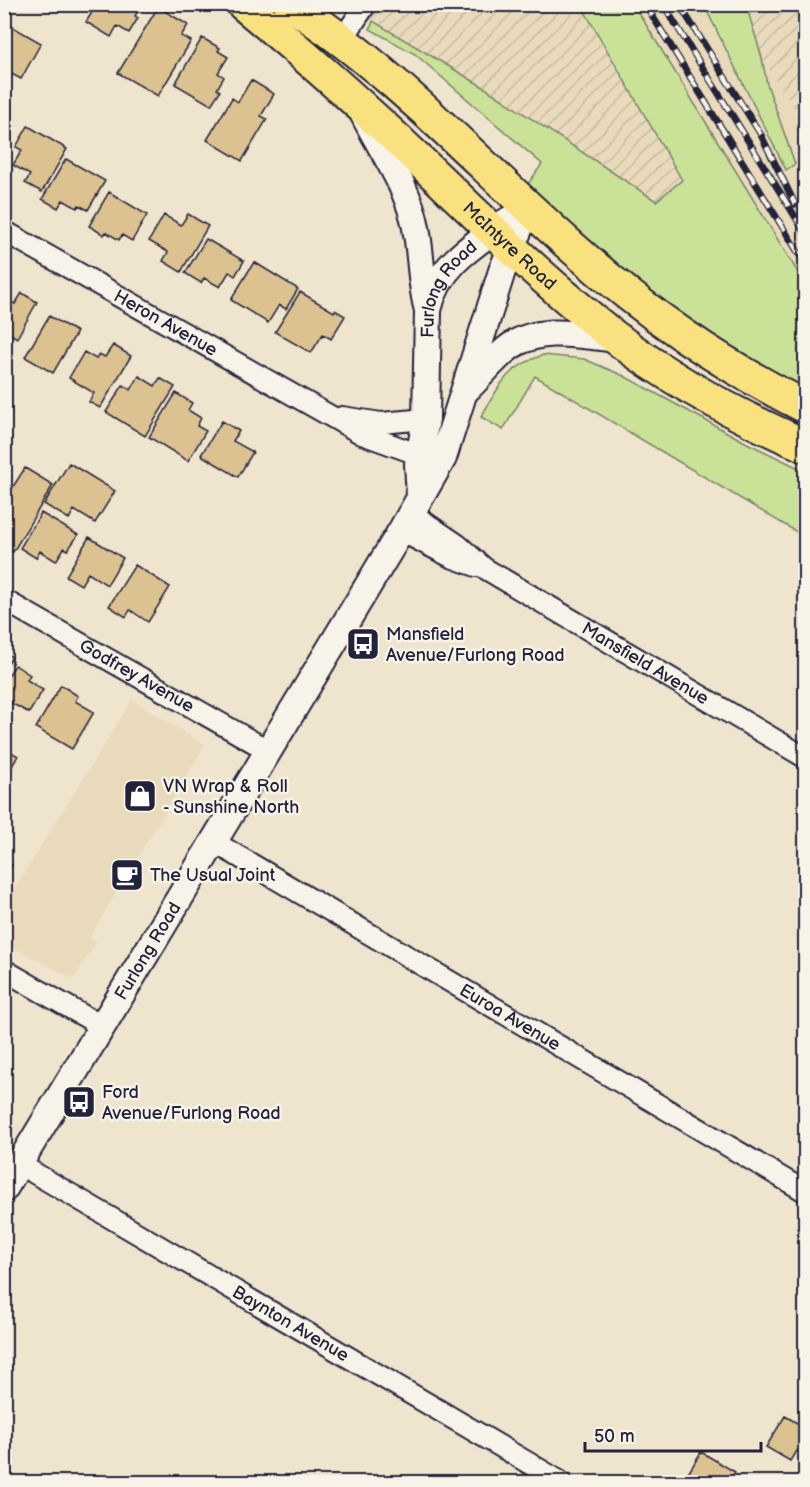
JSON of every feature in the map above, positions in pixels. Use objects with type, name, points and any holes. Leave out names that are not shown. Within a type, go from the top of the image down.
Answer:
[{"type":"main road","name":"McIntyre Road","points":[[243,4],[359,105],[558,290],[617,339],[710,398],[806,446]]},
{"type":"main road","points":[[290,4],[342,40],[404,91],[607,278],[662,321],[734,369],[806,407]]},
{"type":"street","points":[[342,40],[366,4]]},
{"type":"street","points":[[359,105],[377,142],[392,164],[411,209],[418,237],[422,289],[428,310]]},
{"type":"street","name":"Furlong Road","points":[[4,1189],[443,458],[502,239],[528,207]]},
{"type":"street","name":"Heron Avenue","points":[[4,231],[362,434],[420,455]]},
{"type":"street","name":"Furlong Road","points":[[411,513],[426,419],[428,310],[438,281],[462,253],[502,239]]},
{"type":"street","points":[[462,393],[501,354],[525,339],[548,334],[617,339]]},
{"type":"street","name":"Heron Avenue","points":[[328,414],[381,423],[426,419]]},
{"type":"street","name":"Mansfield Avenue","points":[[411,513],[451,557],[484,568],[806,758]]},
{"type":"street","name":"Godfrey Avenue","points":[[4,600],[268,751]]},
{"type":"street","name":"Euroa Avenue","points":[[214,842],[806,1192]]},
{"type":"street","points":[[4,970],[103,1027]]},
{"type":"street","name":"Baynton Avenue","points":[[19,1164],[561,1482]]},
{"type":"shaded area","points":[[345,5],[581,5],[682,180],[656,201],[485,88]]},
{"type":"shaded area","points":[[634,5],[704,5],[787,169],[762,58],[793,107],[805,145],[805,284]]},
{"type":"shaded area","points":[[728,5],[805,5],[805,128],[793,107]]},
{"type":"shaded area","points":[[132,700],[205,745],[89,938],[96,942],[74,979],[5,943],[5,904]]},
{"type":"green space","points":[[581,5],[634,5],[805,284],[805,390],[760,368],[658,301],[526,187],[542,164],[415,54],[370,29],[373,21],[485,88],[656,201],[682,180]]},
{"type":"green space","points":[[704,5],[746,5],[762,58],[767,84],[795,164],[786,170]]},
{"type":"green space","points":[[543,355],[584,359],[624,376],[747,443],[805,471],[805,537],[535,376],[503,430],[481,417],[499,387],[512,372],[530,360]]},
{"type":"building","points":[[97,4],[142,4],[135,16],[138,18],[129,33],[117,26],[111,37],[86,22]]},
{"type":"building","points":[[158,7],[188,25],[181,36],[191,41],[158,96],[118,73]]},
{"type":"building","points":[[4,22],[41,43],[21,79],[4,70]]},
{"type":"building","points":[[202,38],[220,48],[218,51],[228,57],[218,73],[224,77],[217,89],[220,91],[211,105],[175,84]]},
{"type":"building","points":[[251,80],[274,94],[261,116],[267,119],[242,161],[207,140],[232,98],[238,102]]},
{"type":"building","points":[[28,126],[67,149],[42,192],[25,183],[30,175],[13,165],[22,150],[16,147]]},
{"type":"building","points":[[66,159],[105,181],[88,210],[79,205],[77,208],[63,200],[58,208],[42,199]]},
{"type":"building","points":[[109,192],[147,215],[132,241],[122,235],[119,240],[106,232],[104,235],[89,226]]},
{"type":"building","points":[[188,214],[208,226],[181,272],[163,261],[168,252],[149,241],[164,215],[181,225]]},
{"type":"building","points":[[206,239],[244,261],[235,276],[229,272],[220,287],[204,278],[201,283],[185,273]]},
{"type":"building","points":[[254,262],[298,289],[286,309],[279,305],[268,323],[231,300]]},
{"type":"building","points":[[300,292],[345,316],[331,339],[323,334],[311,353],[275,332]]},
{"type":"building","points":[[22,293],[37,302],[17,338],[4,330],[4,298],[15,304]]},
{"type":"building","points":[[49,316],[77,332],[53,373],[25,357]]},
{"type":"building","points":[[113,345],[131,356],[100,408],[89,402],[94,393],[69,378],[84,352],[96,359],[99,354],[105,357]]},
{"type":"building","points":[[139,376],[155,386],[160,378],[175,387],[145,436],[106,412],[123,385],[131,390]]},
{"type":"building","points":[[176,393],[192,403],[188,410],[201,418],[197,426],[206,431],[188,461],[149,437]]},
{"type":"building","points":[[222,421],[239,431],[233,441],[253,452],[238,477],[201,455]]},
{"type":"building","points":[[69,463],[115,491],[95,523],[74,510],[69,519],[44,504]]},
{"type":"building","points":[[25,468],[53,485],[13,552],[4,547],[4,490],[9,493]]},
{"type":"building","points":[[41,513],[78,535],[68,550],[64,548],[56,561],[40,551],[36,558],[20,548]]},
{"type":"building","points":[[89,537],[123,558],[107,585],[88,573],[81,585],[66,576]]},
{"type":"building","points":[[135,565],[170,587],[148,622],[130,610],[126,617],[109,606]]},
{"type":"building","points":[[4,652],[12,657],[4,669]]},
{"type":"building","points":[[15,665],[30,675],[27,680],[43,690],[29,713],[4,699],[4,682]]},
{"type":"building","points":[[61,685],[78,696],[75,701],[94,712],[72,749],[36,728]]},
{"type":"building","points":[[4,746],[18,756],[5,778]]},
{"type":"building","points":[[4,860],[12,865],[4,876]]},
{"type":"building","points":[[785,1416],[806,1428],[806,1456],[796,1451],[790,1461],[766,1447]]},
{"type":"building","points":[[701,1452],[735,1472],[729,1482],[709,1480],[707,1482],[683,1482]]},
{"type":"railway","points":[[645,4],[806,265]]},
{"type":"railway","points":[[663,4],[806,234]]},
{"type":"railway","points":[[679,4],[761,135],[795,204]]},
{"type":"place","name":"Mansfield Avenue/Furlong Road","points":[[363,644]]},
{"type":"place","name":"VN Wrap & Roll - Sunshine North","points":[[140,796]]},
{"type":"place","name":"The Usual Joint","points":[[127,875]]},
{"type":"place","name":"Ford Avenue/Furlong Road","points":[[79,1102]]}]
